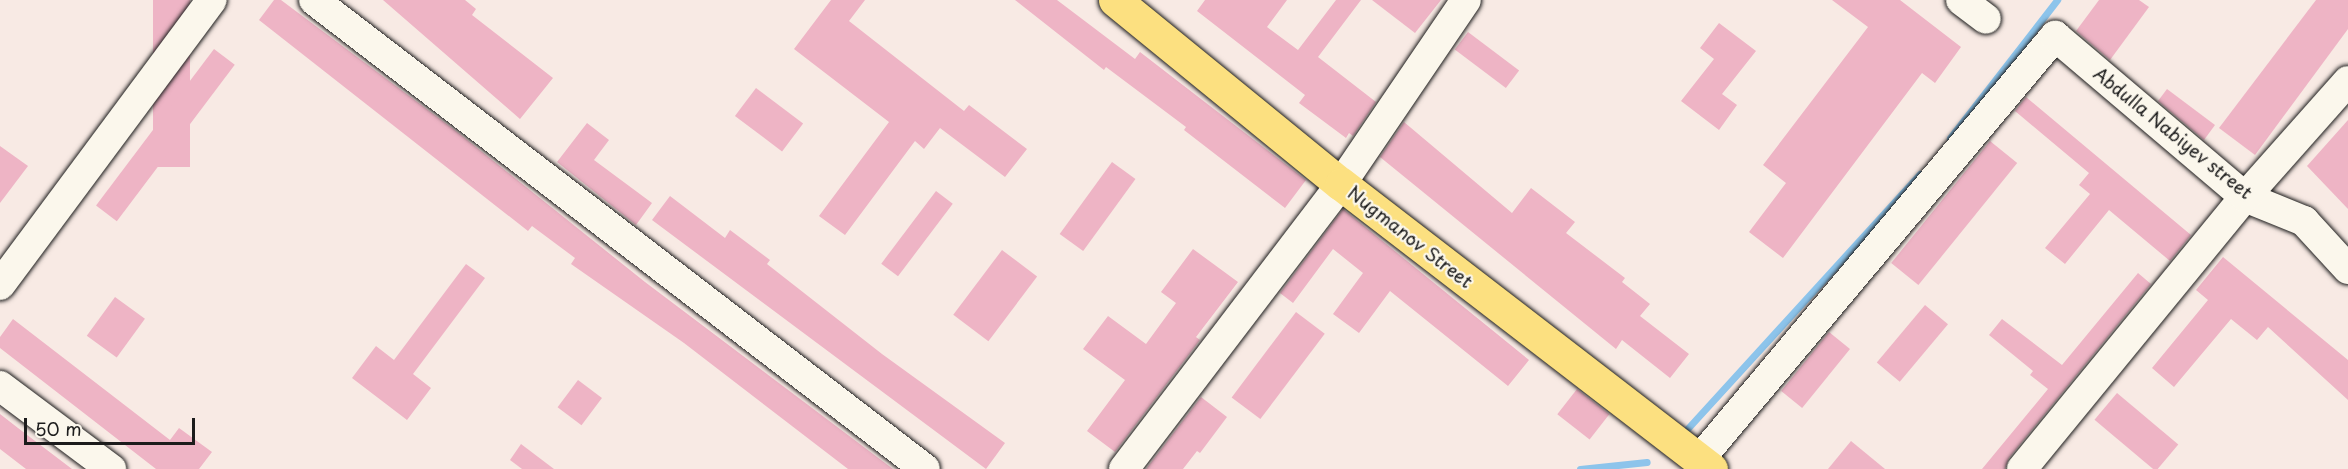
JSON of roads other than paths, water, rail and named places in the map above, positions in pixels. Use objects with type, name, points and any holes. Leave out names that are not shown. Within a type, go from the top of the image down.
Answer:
[{"type":"main road","name":"Nugmanov Street","points":[[1115,0],[1341,184],[1705,464]]},
{"type":"street","points":[[0,285],[212,0]]},
{"type":"street","points":[[314,0],[925,469]]},
{"type":"street","points":[[1124,469],[1341,184],[1466,0]]},
{"type":"street","points":[[1961,0],[1986,20]]},
{"type":"street","name":"Abdulla Nabiyev street","points":[[1705,464],[2055,36],[2245,198],[2304,221],[2348,269]]},
{"type":"street","points":[[2022,469],[2245,198],[2348,81]]},
{"type":"street","points":[[0,386],[111,469]]},
{"type":"waterway","points":[[1950,138],[2057,0]]},
{"type":"waterway","points":[[1688,428],[1920,174]]},
{"type":"waterway","points":[[1580,469],[1647,462]]}]
